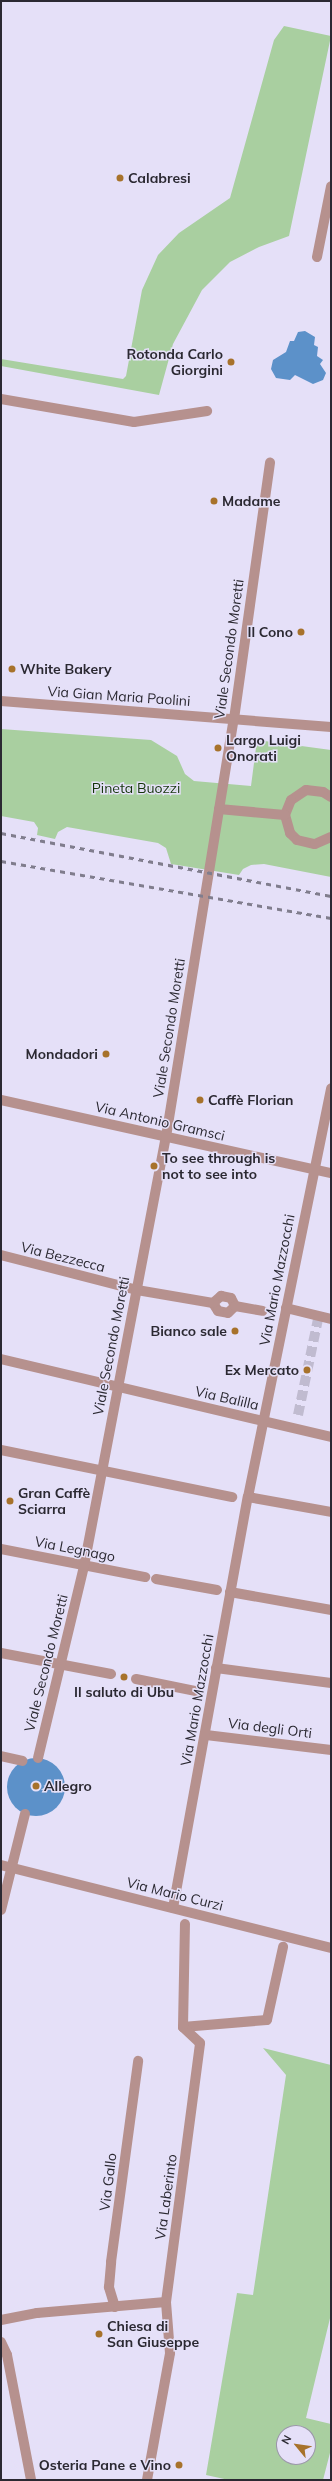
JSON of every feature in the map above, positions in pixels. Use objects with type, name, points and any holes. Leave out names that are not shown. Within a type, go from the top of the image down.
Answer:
[{"type":"street","points":[[317,257],[331,186]]},
{"type":"street","points":[[1,399],[134,422],[207,411]]},
{"type":"street","name":"Viale Secondo Moretti","points":[[38,1758],[84,1566],[100,1472],[166,1137],[234,719],[270,463]]},
{"type":"street","name":"Via Gian Maria Paolini","points":[[1,701],[331,727]]},
{"type":"street","points":[[331,797],[323,792],[306,790],[291,800],[285,815],[290,833],[297,840],[315,844],[331,837]]},
{"type":"street","points":[[219,809],[285,815]]},
{"type":"street","name":"Via Mario Mazzocchi","points":[[173,1908],[206,1735],[216,1668],[248,1497],[286,1308],[312,1168],[331,1088]]},
{"type":"street","name":"Via Antonio Gramsci","points":[[1,1100],[331,1173]]},
{"type":"street","name":"Via Bezzecca","points":[[1,1255],[136,1290],[213,1303],[218,1311],[228,1313],[235,1306],[263,1311]]},
{"type":"street","points":[[286,1308],[331,1318]]},
{"type":"street","name":"Via Balilla","points":[[1,1360],[331,1437]]},
{"type":"street","points":[[1,1450],[100,1472],[232,1497]]},
{"type":"street","points":[[248,1497],[331,1512]]},
{"type":"street","name":"Via Legnago","points":[[1,1548],[84,1566],[145,1577]]},
{"type":"street","points":[[156,1579],[217,1590]]},
{"type":"street","points":[[230,1592],[331,1610]]},
{"type":"street","points":[[1,1653],[111,1674]]},
{"type":"street","points":[[216,1668],[331,1683]]},
{"type":"street","points":[[136,1679],[200,1692]]},
{"type":"street","name":"Via degli Orti","points":[[206,1735],[331,1750]]},
{"type":"street","points":[[1,1756],[22,1761]]},
{"type":"street","points":[[1,1910],[26,1814]]},
{"type":"street","name":"Via Mario Curzi","points":[[1,1865],[331,1948]]},
{"type":"street","points":[[185,1924],[183,2028],[267,2020],[283,1947]]},
{"type":"street","name":"Via Laberinto","points":[[147,2480],[170,2353],[166,2302],[200,2043],[183,2028]]},
{"type":"street","name":"Via Gallo","points":[[115,2307],[110,2287],[112,2262],[138,2061]]},
{"type":"street","points":[[1,2320],[37,2313],[166,2302]]},
{"type":"street","points":[[1,2342],[7,2355],[31,2480]]},
{"type":"green space","points":[[284,26],[331,36],[289,236],[259,247],[230,262],[202,290],[173,344],[159,395],[1,366],[1,359],[123,379],[126,376],[142,290],[158,255],[179,233],[230,198],[274,40]]},
{"type":"green space","name":"Pineta Buozzi","points":[[1,729],[151,740],[177,756],[185,774],[194,781],[251,786],[257,740],[331,750],[331,877],[264,864],[251,865],[243,869],[239,875],[171,864],[166,848],[158,843],[67,827],[58,832],[55,839],[37,835],[38,828],[34,822],[1,816]]},
{"type":"green space","points":[[263,2048],[331,2065],[331,2314],[306,2418],[331,2424],[331,2449],[323,2480],[229,2480],[206,2475],[237,2293],[253,2295],[286,2075]]},
{"type":"water","points":[[305,331],[315,337],[314,345],[318,347],[317,356],[323,360],[320,364],[326,373],[323,380],[313,384],[295,375],[290,380],[276,378],[271,369],[273,360],[286,352],[290,341],[294,341],[298,332]]},
{"type":"water","points":[[36,1758],[47,1760],[57,1766],[63,1776],[65,1787],[63,1798],[57,1808],[47,1814],[36,1816],[25,1814],[15,1808],[9,1798],[7,1787],[9,1776],[15,1766],[25,1760]]},
{"type":"tunnel","points":[[298,1415],[318,1319]]},
{"type":"railway","points":[[1,833],[331,896]]},
{"type":"railway","points":[[1,861],[331,918]]},
{"type":"place","name":"Calabresi","points":[[120,178]]},
{"type":"place","name":"Rotonda Carlo Giorgini","points":[[231,362]]},
{"type":"place","name":"Madame","points":[[214,501]]},
{"type":"place","name":"Il Cono","points":[[301,632]]},
{"type":"place","name":"White Bakery","points":[[12,669]]},
{"type":"place","name":"Largo Luigi Onorati","points":[[218,748]]},
{"type":"place","name":"Mondadori","points":[[106,1054]]},
{"type":"place","name":"Caffè Florian","points":[[200,1100]]},
{"type":"place","name":"To see through is not to see into","points":[[154,1166]]},
{"type":"place","name":"Bianco sale","points":[[235,1331]]},
{"type":"place","name":"Ex Mercato","points":[[307,1370]]},
{"type":"place","name":"Gran Caffè Sciarra","points":[[10,1501]]},
{"type":"place","name":"Il saluto di Ubu","points":[[124,1677]]},
{"type":"place","name":"Allegro","points":[[36,1786]]},
{"type":"place","name":"Chiesa di San Giuseppe","points":[[99,2334]]},
{"type":"place","name":"Osteria Pane e Vino","points":[[179,2465]]}]
